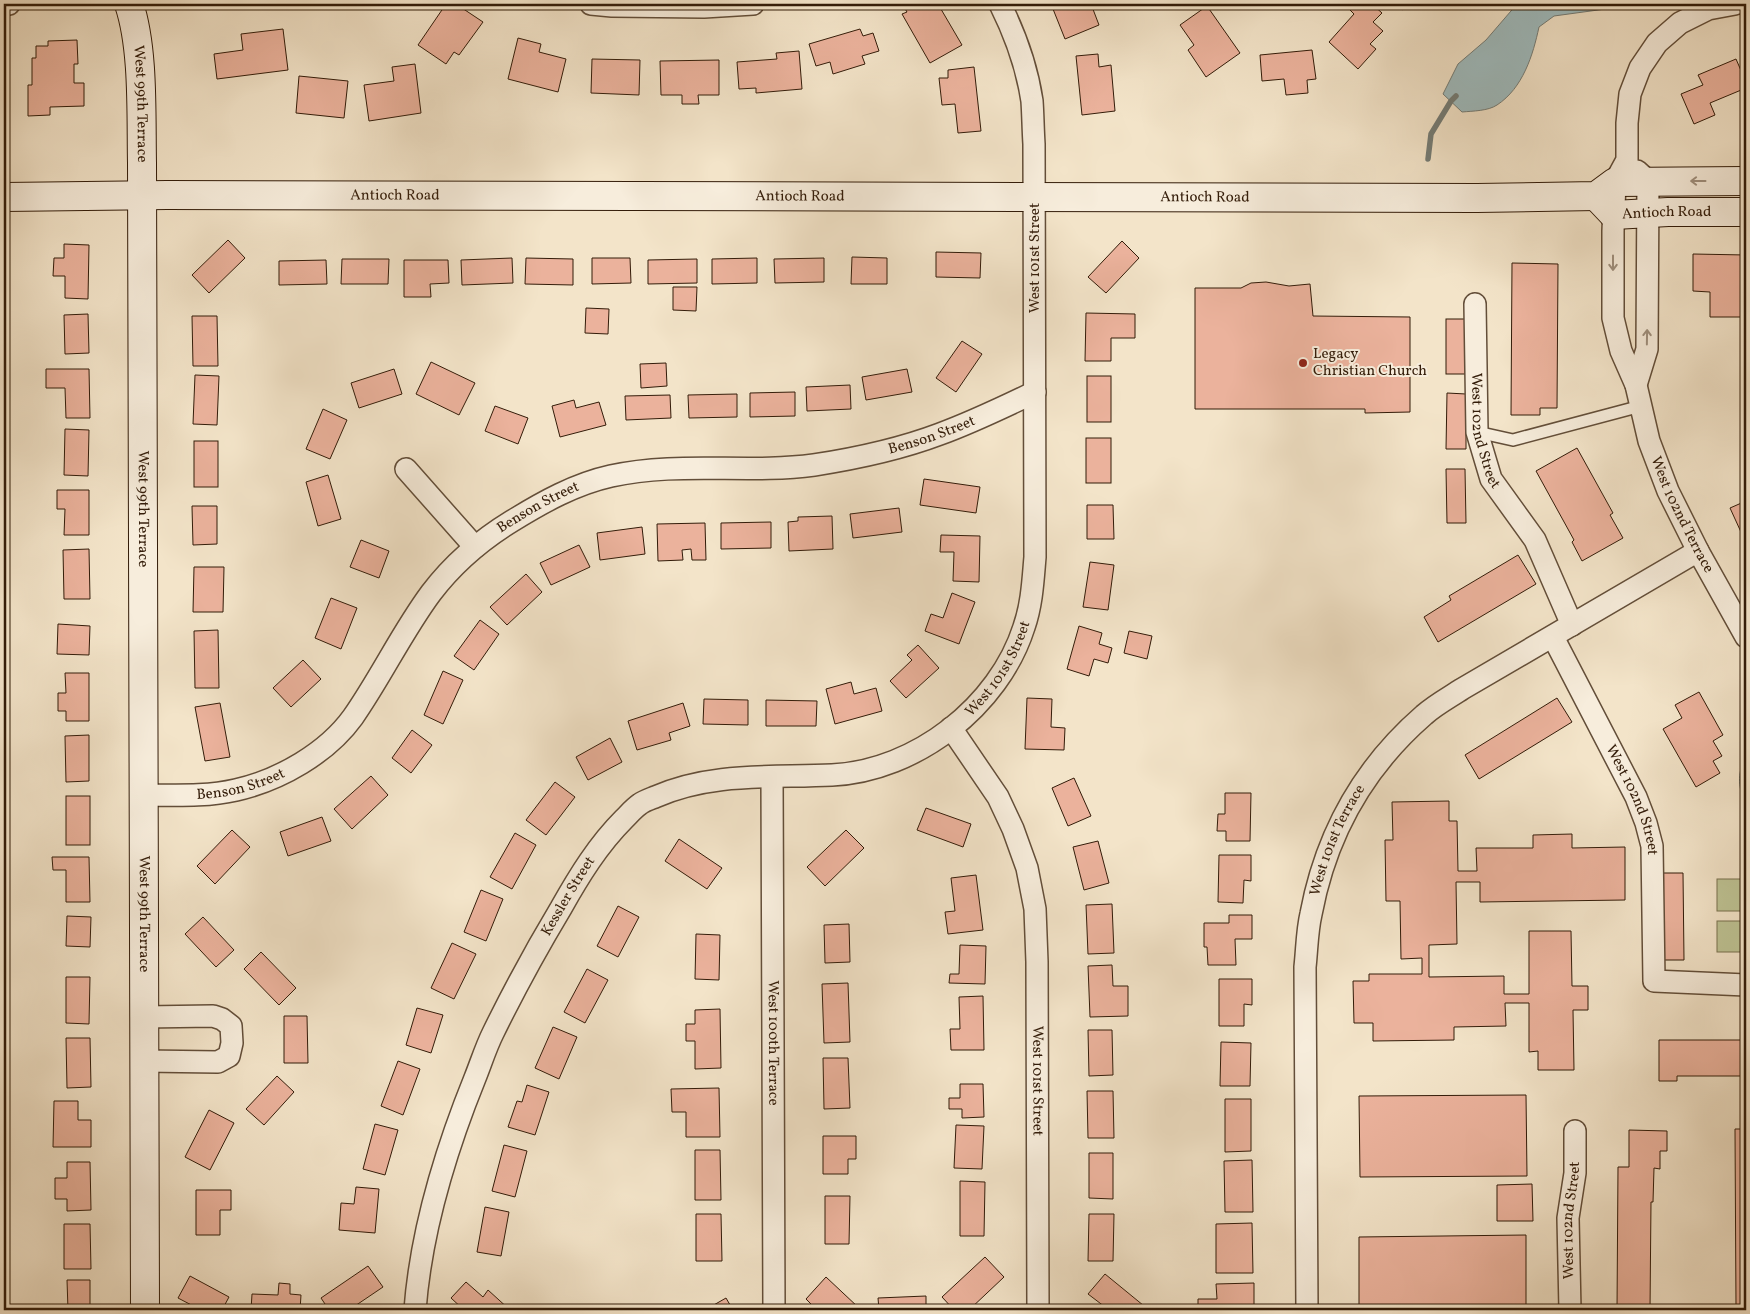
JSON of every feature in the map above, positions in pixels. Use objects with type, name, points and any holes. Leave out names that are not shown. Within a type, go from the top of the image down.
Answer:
[{"type":"main road","name":"West 99th Terrace","points":[[129,4],[138,48],[141,103],[145,1310]]},
{"type":"main road","name":"Antioch Road","points":[[4,197],[142,195],[1467,198],[1613,188],[1648,181],[1746,181]]},
{"type":"main road","name":"Antioch Road","points":[[1613,188],[1649,213],[1746,212]]},
{"type":"street","points":[[4,5],[9,4]]},
{"type":"street","points":[[591,4],[704,7],[753,4]]},
{"type":"street","name":"West 101st Street","points":[[1000,4],[1008,19],[1022,57],[1032,100],[1035,196],[1035,557],[1030,606],[1024,628],[1014,650],[995,682],[972,711],[951,728],[998,797],[1013,829],[1027,868],[1035,910],[1037,972],[1038,1310]]},
{"type":"street","name":"West 102nd Terrace","points":[[1734,4],[1708,9],[1680,23],[1657,43],[1640,68],[1630,94],[1627,123],[1613,188],[1612,318],[1620,351],[1636,385],[1649,441],[1668,491],[1698,551],[1746,637]]},
{"type":"street","name":"West 102nd Terrace","points":[[1636,385],[1646,349],[1648,181]]},
{"type":"street","name":"West 102nd Street","points":[[1475,304],[1477,432],[1491,479],[1535,540],[1572,625]]},
{"type":"street","name":"Benson Street","points":[[143,795],[210,794],[237,790],[270,779],[300,764],[328,744],[352,718],[430,595],[452,568],[475,547],[509,522],[565,491],[611,476],[657,470],[812,465],[874,453],[938,436],[1035,392]]},
{"type":"street","points":[[406,469],[475,547]]},
{"type":"street","name":"West 101st Terrace","points":[[1307,1310],[1305,967],[1310,915],[1321,870],[1336,831],[1359,788],[1389,748],[1433,708],[1462,689],[1698,551]]},
{"type":"street","name":"West 102nd Street","points":[[1553,637],[1636,797],[1646,823],[1652,846],[1654,981],[1746,984]]},
{"type":"street","name":"Kessler Street","points":[[415,1310],[429,1218],[458,1120],[492,1035],[534,952],[579,876],[607,836],[639,804],[675,788],[705,781],[864,772],[919,751],[951,728]]},
{"type":"street","name":"West 100th Terrace","points":[[772,777],[774,1310]]},
{"type":"street","points":[[144,1017],[213,1016],[222,1019],[231,1026],[232,1043],[229,1056],[218,1062],[144,1061]]},
{"type":"street","name":"West 102nd Street","points":[[1570,1310],[1568,1218],[1575,1173],[1575,1131]]},
{"type":"lane","points":[[1477,432],[1513,440],[1641,406]]},
{"type":"green space","points":[[1717,879],[1746,879],[1746,911],[1717,911]]},
{"type":"green space","points":[[1717,921],[1746,921],[1746,952],[1717,952]]},
{"type":"water","points":[[1517,4],[1627,4],[1620,7],[1554,16],[1539,27],[1530,60],[1514,90],[1497,105],[1480,110],[1462,112],[1443,94],[1458,64],[1486,40]]},
{"type":"water","points":[[1746,759],[1746,805],[1742,794],[1740,775]]},
{"type":"building","points":[[446,4],[456,4],[483,22],[459,55],[454,52],[446,64],[418,45]]},
{"type":"building","points":[[902,4],[938,4],[962,45],[930,63],[902,14],[907,12]]},
{"type":"building","points":[[1051,4],[1091,4],[1099,25],[1065,39]]},
{"type":"building","points":[[1353,4],[1372,4],[1382,13],[1373,22],[1383,31],[1370,44],[1376,49],[1358,69],[1329,42],[1354,14],[1349,9]]},
{"type":"building","points":[[1396,4],[1409,4],[1402,10]]},
{"type":"building","points":[[1207,6],[1240,53],[1206,77],[1188,50],[1194,45],[1180,25]]},
{"type":"building","points":[[283,29],[288,70],[217,79],[214,54],[243,50],[241,34]]},
{"type":"building","points":[[860,29],[863,36],[873,33],[879,51],[862,56],[865,64],[833,74],[830,62],[816,66],[809,44]]},
{"type":"building","points":[[518,38],[541,44],[539,52],[566,59],[558,92],[508,79]]},
{"type":"building","points":[[77,40],[78,64],[74,64],[74,83],[84,83],[84,106],[50,107],[50,115],[28,116],[28,85],[32,85],[32,58],[36,58],[36,46],[48,46],[48,41]]},
{"type":"building","points":[[1312,50],[1316,79],[1307,80],[1308,93],[1286,95],[1284,79],[1262,81],[1260,55]]},
{"type":"building","points":[[799,51],[802,89],[756,93],[756,88],[739,89],[737,62],[777,59],[776,53]]},
{"type":"building","points":[[1098,54],[1099,67],[1111,65],[1115,111],[1082,115],[1076,56]]},
{"type":"building","points":[[592,59],[640,60],[639,95],[591,93]]},
{"type":"building","points":[[1736,59],[1746,82],[1746,88],[1710,103],[1715,115],[1694,124],[1681,94],[1703,85],[1698,75]]},
{"type":"building","points":[[719,60],[719,95],[698,95],[699,104],[682,104],[682,95],[661,95],[660,61]]},
{"type":"building","points":[[415,64],[421,113],[369,121],[364,85],[394,81],[392,67]]},
{"type":"building","points":[[974,67],[981,131],[958,133],[955,104],[942,105],[939,78],[948,78],[948,70]]},
{"type":"building","points":[[299,76],[348,81],[344,118],[296,113]]},
{"type":"building","points":[[228,240],[245,258],[209,293],[192,275]]},
{"type":"building","points":[[1122,241],[1139,258],[1106,293],[1088,277]]},
{"type":"building","points":[[64,244],[89,245],[88,299],[65,298],[65,276],[53,276],[54,258],[64,258]]},
{"type":"building","points":[[936,252],[981,253],[980,278],[936,277]]},
{"type":"building","points":[[1693,254],[1746,255],[1746,317],[1710,317],[1710,292],[1693,291]]},
{"type":"building","points":[[852,257],[887,258],[887,284],[851,284]]},
{"type":"building","points":[[512,258],[513,283],[462,285],[461,260]]},
{"type":"building","points":[[526,258],[573,259],[573,285],[525,284]]},
{"type":"building","points":[[592,258],[630,258],[631,283],[592,284]]},
{"type":"building","points":[[757,258],[757,283],[712,284],[712,259]]},
{"type":"building","points":[[824,258],[824,282],[775,283],[774,259]]},
{"type":"building","points":[[342,259],[389,259],[388,284],[341,284]]},
{"type":"building","points":[[697,259],[697,283],[648,284],[648,260]]},
{"type":"building","points":[[326,260],[327,284],[279,285],[279,261]]},
{"type":"building","points":[[404,260],[448,260],[449,283],[430,284],[431,297],[404,297]]},
{"type":"building","points":[[1512,263],[1558,264],[1557,408],[1540,408],[1540,415],[1511,415]]},
{"type":"building","name":"Legacy Christian Church","points":[[1266,282],[1289,286],[1310,284],[1313,316],[1410,317],[1410,412],[1365,413],[1365,409],[1195,409],[1195,288],[1241,288],[1251,283]]},
{"type":"building","points":[[673,287],[697,287],[696,311],[673,310]]},
{"type":"building","points":[[586,308],[609,309],[608,334],[585,333]]},
{"type":"building","points":[[1086,313],[1135,314],[1135,338],[1111,338],[1111,361],[1085,361]]},
{"type":"building","points":[[88,314],[89,353],[65,354],[64,315]]},
{"type":"building","points":[[192,316],[217,316],[218,366],[193,366]]},
{"type":"building","points":[[1446,319],[1466,319],[1466,374],[1446,374]]},
{"type":"building","points":[[962,341],[982,354],[956,392],[936,378]]},
{"type":"building","points":[[431,362],[475,383],[459,415],[416,394]]},
{"type":"building","points":[[666,363],[667,386],[641,388],[640,364]]},
{"type":"building","points":[[46,369],[89,369],[90,418],[66,418],[65,388],[46,388]]},
{"type":"building","points":[[394,369],[402,394],[359,408],[351,383]]},
{"type":"building","points":[[907,369],[912,392],[866,400],[862,377]]},
{"type":"building","points":[[195,375],[219,376],[217,425],[193,424]]},
{"type":"building","points":[[1087,376],[1111,376],[1111,422],[1087,422]]},
{"type":"building","points":[[850,385],[851,409],[807,411],[806,387]]},
{"type":"building","points":[[795,392],[795,416],[750,417],[750,393]]},
{"type":"building","points":[[1447,393],[1466,394],[1466,449],[1446,449]]},
{"type":"building","points":[[737,394],[737,417],[689,418],[688,395]]},
{"type":"building","points":[[670,395],[671,418],[626,420],[625,396]]},
{"type":"building","points":[[574,400],[576,408],[599,402],[606,425],[560,437],[552,406]]},
{"type":"building","points":[[495,406],[528,418],[518,444],[485,431]]},
{"type":"building","points":[[323,409],[347,420],[330,459],[306,449]]},
{"type":"building","points":[[65,429],[89,430],[88,476],[64,475]]},
{"type":"building","points":[[1086,438],[1111,438],[1111,483],[1086,483]]},
{"type":"building","points":[[194,441],[218,441],[218,487],[194,487]]},
{"type":"building","points":[[1577,448],[1613,513],[1610,515],[1623,538],[1582,561],[1572,542],[1574,540],[1536,471]]},
{"type":"building","points":[[1446,469],[1465,469],[1466,523],[1447,523]]},
{"type":"building","points":[[328,475],[341,519],[318,526],[306,482]]},
{"type":"building","points":[[924,479],[980,487],[976,513],[920,505]]},
{"type":"building","points":[[57,490],[89,490],[89,535],[64,535],[65,509],[57,509]]},
{"type":"building","points":[[1746,501],[1746,543],[1730,508]]},
{"type":"building","points":[[1087,505],[1113,505],[1114,539],[1087,539]]},
{"type":"building","points":[[192,506],[217,506],[217,544],[193,545]]},
{"type":"building","points":[[899,508],[902,532],[853,538],[850,514]]},
{"type":"building","points":[[832,516],[833,549],[789,551],[788,522],[798,521],[798,517]]},
{"type":"building","points":[[771,522],[771,548],[721,549],[721,523]]},
{"type":"building","points":[[705,523],[706,560],[692,560],[691,549],[682,550],[683,560],[658,561],[657,524]]},
{"type":"building","points":[[642,527],[645,554],[600,560],[597,533]]},
{"type":"building","points":[[941,535],[980,536],[979,582],[953,581],[954,552],[940,552]]},
{"type":"building","points":[[361,540],[389,551],[379,578],[350,567]]},
{"type":"building","points":[[579,545],[590,567],[551,585],[540,563]]},
{"type":"building","points":[[89,549],[90,599],[64,599],[63,550]]},
{"type":"building","points":[[1518,555],[1536,584],[1438,642],[1424,617],[1451,600],[1449,596]]},
{"type":"building","points":[[1090,562],[1114,565],[1108,610],[1083,607]]},
{"type":"building","points":[[194,567],[224,567],[223,612],[193,612]]},
{"type":"building","points":[[526,574],[542,592],[507,625],[490,607]]},
{"type":"building","points":[[952,593],[975,602],[959,644],[925,631],[931,614],[943,618]]},
{"type":"building","points":[[331,598],[357,608],[341,649],[315,638]]},
{"type":"building","points":[[480,620],[499,634],[474,670],[454,656]]},
{"type":"building","points":[[58,624],[90,626],[89,655],[57,654]]},
{"type":"building","points":[[1079,626],[1102,633],[1099,644],[1112,648],[1108,663],[1094,659],[1089,676],[1067,669]]},
{"type":"building","points":[[218,630],[219,688],[195,688],[194,631]]},
{"type":"building","points":[[1129,631],[1152,636],[1147,659],[1124,653]]},
{"type":"building","points":[[918,645],[939,668],[906,698],[890,681],[912,660],[907,655]]},
{"type":"building","points":[[303,660],[321,679],[291,707],[273,688]]},
{"type":"building","points":[[443,671],[463,680],[443,724],[424,715]]},
{"type":"building","points":[[65,673],[89,673],[89,721],[66,721],[66,711],[58,711],[58,693],[66,693]]},
{"type":"building","points":[[851,682],[854,694],[876,688],[882,711],[835,724],[826,689]]},
{"type":"building","points":[[1699,692],[1723,735],[1713,741],[1722,756],[1713,761],[1720,773],[1696,787],[1663,729],[1682,718],[1675,705]]},
{"type":"building","points":[[1027,698],[1052,699],[1051,727],[1065,728],[1064,750],[1025,749]]},
{"type":"building","points":[[1557,698],[1572,722],[1479,779],[1465,755]]},
{"type":"building","points":[[704,699],[748,700],[748,725],[703,724]]},
{"type":"building","points":[[766,700],[817,701],[816,726],[766,726]]},
{"type":"building","points":[[220,703],[230,757],[205,761],[195,707]]},
{"type":"building","points":[[683,703],[690,726],[669,733],[671,740],[637,750],[628,721]]},
{"type":"building","points":[[412,730],[432,745],[411,773],[392,758]]},
{"type":"building","points":[[89,735],[89,781],[66,782],[65,736]]},
{"type":"building","points":[[610,738],[622,762],[588,780],[576,757]]},
{"type":"building","points":[[371,776],[388,795],[352,829],[334,809]]},
{"type":"building","points":[[1074,778],[1091,816],[1068,826],[1052,788]]},
{"type":"building","points":[[555,782],[575,797],[546,835],[526,820]]},
{"type":"building","points":[[1225,793],[1251,793],[1250,841],[1226,841],[1226,831],[1217,831],[1218,814],[1225,814]]},
{"type":"building","points":[[66,796],[90,796],[90,845],[66,845]]},
{"type":"building","points":[[1449,801],[1449,821],[1457,821],[1458,871],[1477,871],[1476,848],[1533,848],[1533,835],[1572,834],[1572,848],[1625,847],[1625,900],[1480,902],[1480,882],[1456,882],[1457,944],[1429,945],[1429,977],[1504,976],[1504,994],[1529,994],[1529,931],[1571,931],[1572,986],[1588,986],[1588,1010],[1573,1010],[1574,1070],[1538,1070],[1538,1051],[1529,1052],[1529,1003],[1505,1003],[1506,1026],[1454,1027],[1454,1040],[1373,1041],[1373,1023],[1354,1023],[1353,981],[1369,981],[1369,974],[1422,974],[1422,958],[1401,959],[1400,901],[1386,901],[1385,840],[1393,840],[1392,802]]},
{"type":"building","points":[[926,808],[971,824],[963,847],[917,830]]},
{"type":"building","points":[[322,817],[331,841],[288,856],[280,832]]},
{"type":"building","points":[[232,830],[250,847],[215,884],[197,866]]},
{"type":"building","points":[[846,830],[864,848],[825,886],[807,867]]},
{"type":"building","points":[[515,833],[536,845],[512,889],[490,877]]},
{"type":"building","points":[[679,839],[722,868],[707,889],[665,861]]},
{"type":"building","points":[[1098,841],[1109,883],[1084,890],[1073,847]]},
{"type":"building","points":[[1219,855],[1251,855],[1251,881],[1244,880],[1243,903],[1218,902]]},
{"type":"building","points":[[52,857],[89,857],[90,902],[66,902],[66,870],[53,870]]},
{"type":"building","points":[[1663,873],[1683,873],[1684,960],[1664,960]]},
{"type":"building","points":[[976,875],[983,930],[948,934],[945,912],[955,911],[951,878]]},
{"type":"building","points":[[481,890],[503,899],[486,941],[464,932]]},
{"type":"building","points":[[1112,904],[1114,953],[1088,954],[1086,905]]},
{"type":"building","points":[[618,906],[639,917],[618,957],[597,946]]},
{"type":"building","points":[[1229,915],[1252,915],[1252,939],[1235,939],[1236,965],[1208,965],[1207,947],[1204,947],[1204,923],[1229,923]]},
{"type":"building","points":[[67,916],[91,917],[90,947],[66,946]]},
{"type":"building","points":[[203,917],[234,950],[216,967],[185,934]]},
{"type":"building","points":[[849,924],[850,962],[825,963],[824,925]]},
{"type":"building","points":[[696,934],[720,935],[719,980],[695,979]]},
{"type":"building","points":[[452,943],[476,954],[454,999],[431,988]]},
{"type":"building","points":[[960,945],[986,946],[985,984],[949,983],[950,974],[959,974]]},
{"type":"building","points":[[261,952],[296,988],[279,1005],[244,969]]},
{"type":"building","points":[[1112,965],[1113,986],[1128,986],[1128,1016],[1090,1017],[1088,966]]},
{"type":"building","points":[[587,969],[608,980],[585,1023],[564,1012]]},
{"type":"building","points":[[66,977],[90,977],[89,1024],[66,1023]]},
{"type":"building","points":[[1219,979],[1252,979],[1252,1005],[1244,1004],[1244,1026],[1219,1026]]},
{"type":"building","points":[[848,983],[850,1042],[824,1043],[822,984]]},
{"type":"building","points":[[983,996],[984,1050],[951,1050],[950,1029],[960,1029],[959,997]]},
{"type":"building","points":[[417,1008],[443,1015],[431,1053],[406,1045]]},
{"type":"building","points":[[720,1009],[721,1068],[695,1069],[695,1041],[686,1041],[686,1024],[695,1024],[695,1010]]},
{"type":"building","points":[[284,1016],[307,1016],[308,1063],[284,1063]]},
{"type":"building","points":[[553,1027],[577,1037],[559,1079],[535,1068]]},
{"type":"building","points":[[1088,1030],[1112,1030],[1113,1075],[1089,1076]]},
{"type":"building","points":[[66,1038],[90,1038],[91,1087],[67,1088]]},
{"type":"building","points":[[1659,1040],[1746,1040],[1746,1076],[1677,1076],[1677,1081],[1659,1081]]},
{"type":"building","points":[[1221,1042],[1251,1043],[1250,1086],[1220,1086]]},
{"type":"building","points":[[823,1058],[848,1058],[850,1108],[824,1109]]},
{"type":"building","points":[[398,1061],[420,1069],[403,1115],[381,1106]]},
{"type":"building","points":[[277,1076],[294,1092],[264,1125],[246,1109]]},
{"type":"building","points":[[960,1084],[983,1084],[984,1117],[962,1118],[962,1109],[949,1109],[949,1098],[960,1098]]},
{"type":"building","points":[[527,1085],[549,1092],[535,1135],[508,1127],[517,1101],[522,1102]]},
{"type":"building","points":[[719,1088],[720,1137],[686,1137],[686,1112],[672,1112],[671,1089]]},
{"type":"building","points":[[1087,1091],[1113,1091],[1114,1138],[1088,1138]]},
{"type":"building","points":[[1526,1095],[1527,1176],[1360,1177],[1359,1096]]},
{"type":"building","points":[[1225,1099],[1251,1099],[1251,1151],[1225,1152]]},
{"type":"building","points":[[54,1101],[78,1101],[78,1120],[91,1120],[91,1147],[53,1147]]},
{"type":"building","points":[[209,1110],[234,1123],[210,1170],[185,1157]]},
{"type":"building","points":[[375,1124],[398,1130],[385,1175],[363,1169]]},
{"type":"building","points":[[956,1125],[984,1126],[982,1169],[954,1168]]},
{"type":"building","points":[[1735,1129],[1746,1129],[1746,1307],[1736,1307]]},
{"type":"building","points":[[1629,1130],[1667,1131],[1667,1151],[1660,1151],[1660,1169],[1654,1168],[1653,1202],[1651,1202],[1650,1310],[1617,1310],[1618,1167],[1629,1167]]},
{"type":"building","points":[[823,1136],[856,1136],[856,1159],[848,1159],[848,1174],[823,1174]]},
{"type":"building","points":[[504,1145],[527,1151],[515,1197],[492,1191]]},
{"type":"building","points":[[695,1150],[720,1150],[721,1200],[695,1200]]},
{"type":"building","points":[[1089,1153],[1113,1153],[1113,1199],[1089,1198]]},
{"type":"building","points":[[1252,1160],[1253,1212],[1225,1212],[1224,1161]]},
{"type":"building","points":[[67,1162],[90,1162],[91,1210],[67,1211],[67,1199],[55,1199],[55,1178],[67,1178]]},
{"type":"building","points":[[960,1181],[985,1182],[984,1236],[960,1236]]},
{"type":"building","points":[[1532,1184],[1533,1221],[1497,1221],[1497,1185]]},
{"type":"building","points":[[356,1187],[379,1189],[375,1233],[339,1230],[341,1203],[354,1204]]},
{"type":"building","points":[[196,1190],[231,1190],[231,1210],[220,1210],[220,1235],[196,1235]]},
{"type":"building","points":[[825,1196],[850,1196],[849,1244],[825,1244]]},
{"type":"building","points":[[485,1207],[509,1212],[501,1256],[477,1252]]},
{"type":"building","points":[[696,1214],[721,1214],[722,1261],[696,1261]]},
{"type":"building","points":[[1089,1214],[1114,1214],[1113,1261],[1088,1261]]},
{"type":"building","points":[[1252,1223],[1253,1273],[1216,1273],[1216,1224]]},
{"type":"building","points":[[64,1224],[90,1224],[91,1269],[64,1269]]},
{"type":"building","points":[[1526,1235],[1526,1310],[1359,1310],[1359,1237]]},
{"type":"building","points":[[985,1257],[1004,1277],[969,1310],[954,1310],[942,1297]]},
{"type":"building","points":[[368,1266],[383,1287],[349,1310],[329,1310],[321,1298]]},
{"type":"building","points":[[1105,1274],[1149,1310],[1109,1310],[1088,1294]]},
{"type":"building","points":[[190,1276],[229,1297],[222,1310],[201,1310],[178,1298]]},
{"type":"building","points":[[826,1277],[859,1308],[857,1310],[817,1310],[806,1299]]},
{"type":"building","points":[[67,1280],[90,1280],[90,1310],[68,1310]]},
{"type":"building","points":[[466,1282],[483,1297],[488,1290],[510,1310],[464,1310],[451,1298]]},
{"type":"building","points":[[279,1283],[290,1284],[290,1294],[301,1295],[300,1310],[251,1310],[252,1294],[278,1295]]},
{"type":"building","points":[[1254,1283],[1254,1310],[1198,1310],[1198,1299],[1217,1299],[1216,1284]]},
{"type":"building","points":[[926,1296],[926,1310],[879,1310],[878,1298]]},
{"type":"building","points":[[726,1298],[733,1310],[705,1310]]},
{"type":"waterway","points":[[1428,159],[1431,134],[1456,96]]},
{"type":"place","name":"Legacy Christian Church","points":[[1303,363]]}]
